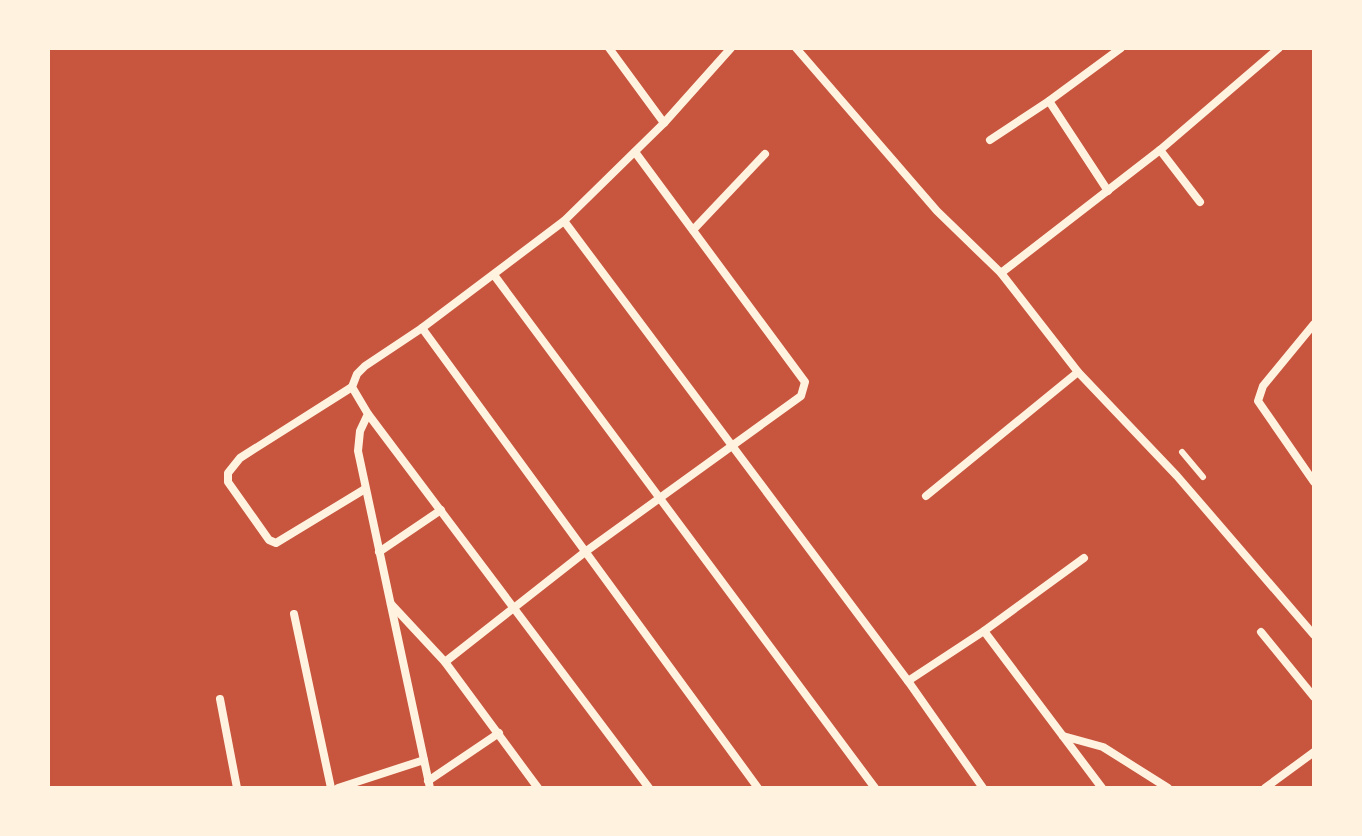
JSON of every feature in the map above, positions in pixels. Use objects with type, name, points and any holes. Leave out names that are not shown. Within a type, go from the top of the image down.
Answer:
[{"type":"street","points":[[609,48],[664,123]]},
{"type":"street","points":[[365,489],[276,543],[269,540],[230,489],[228,473],[240,458],[352,387],[357,374],[365,366],[422,328],[564,221],[664,123],[731,48]]},
{"type":"street","points":[[990,140],[1121,48]]},
{"type":"street","points":[[1001,273],[1160,150],[1279,48]]},
{"type":"street","points":[[800,49],[937,211],[1001,273],[1078,372],[1177,476],[1314,635]]},
{"type":"street","points":[[1049,101],[1108,191]]},
{"type":"street","points":[[1160,150],[1200,202]]},
{"type":"street","points":[[445,662],[585,552],[734,446],[805,390],[805,382],[635,152]]},
{"type":"street","points":[[693,230],[765,154]]},
{"type":"street","points":[[564,221],[908,681],[983,788]]},
{"type":"street","points":[[494,275],[875,788]]},
{"type":"street","points":[[1314,324],[1263,386],[1258,401],[1314,482]]},
{"type":"street","points":[[422,328],[758,788]]},
{"type":"street","points":[[926,496],[1078,372]]},
{"type":"street","points":[[352,387],[368,414],[649,788]]},
{"type":"street","points":[[368,414],[360,431],[358,451],[429,785],[499,733]]},
{"type":"street","points":[[379,552],[441,510]]},
{"type":"street","points":[[908,681],[984,631],[1084,558]]},
{"type":"street","points":[[391,603],[445,662],[538,788]]},
{"type":"street","points":[[294,614],[331,788]]},
{"type":"street","points":[[984,631],[1102,788]]},
{"type":"street","points":[[1261,632],[1314,697]]},
{"type":"street","points":[[220,699],[237,788]]},
{"type":"street","points":[[1063,736],[1103,747],[1168,788]]},
{"type":"street","points":[[1265,788],[1314,752]]},
{"type":"street","points":[[338,788],[424,760]]},
{"type":"lane","points":[[1182,452],[1203,477]]},
{"type":"lane","points":[[1177,476],[1193,465]]}]
